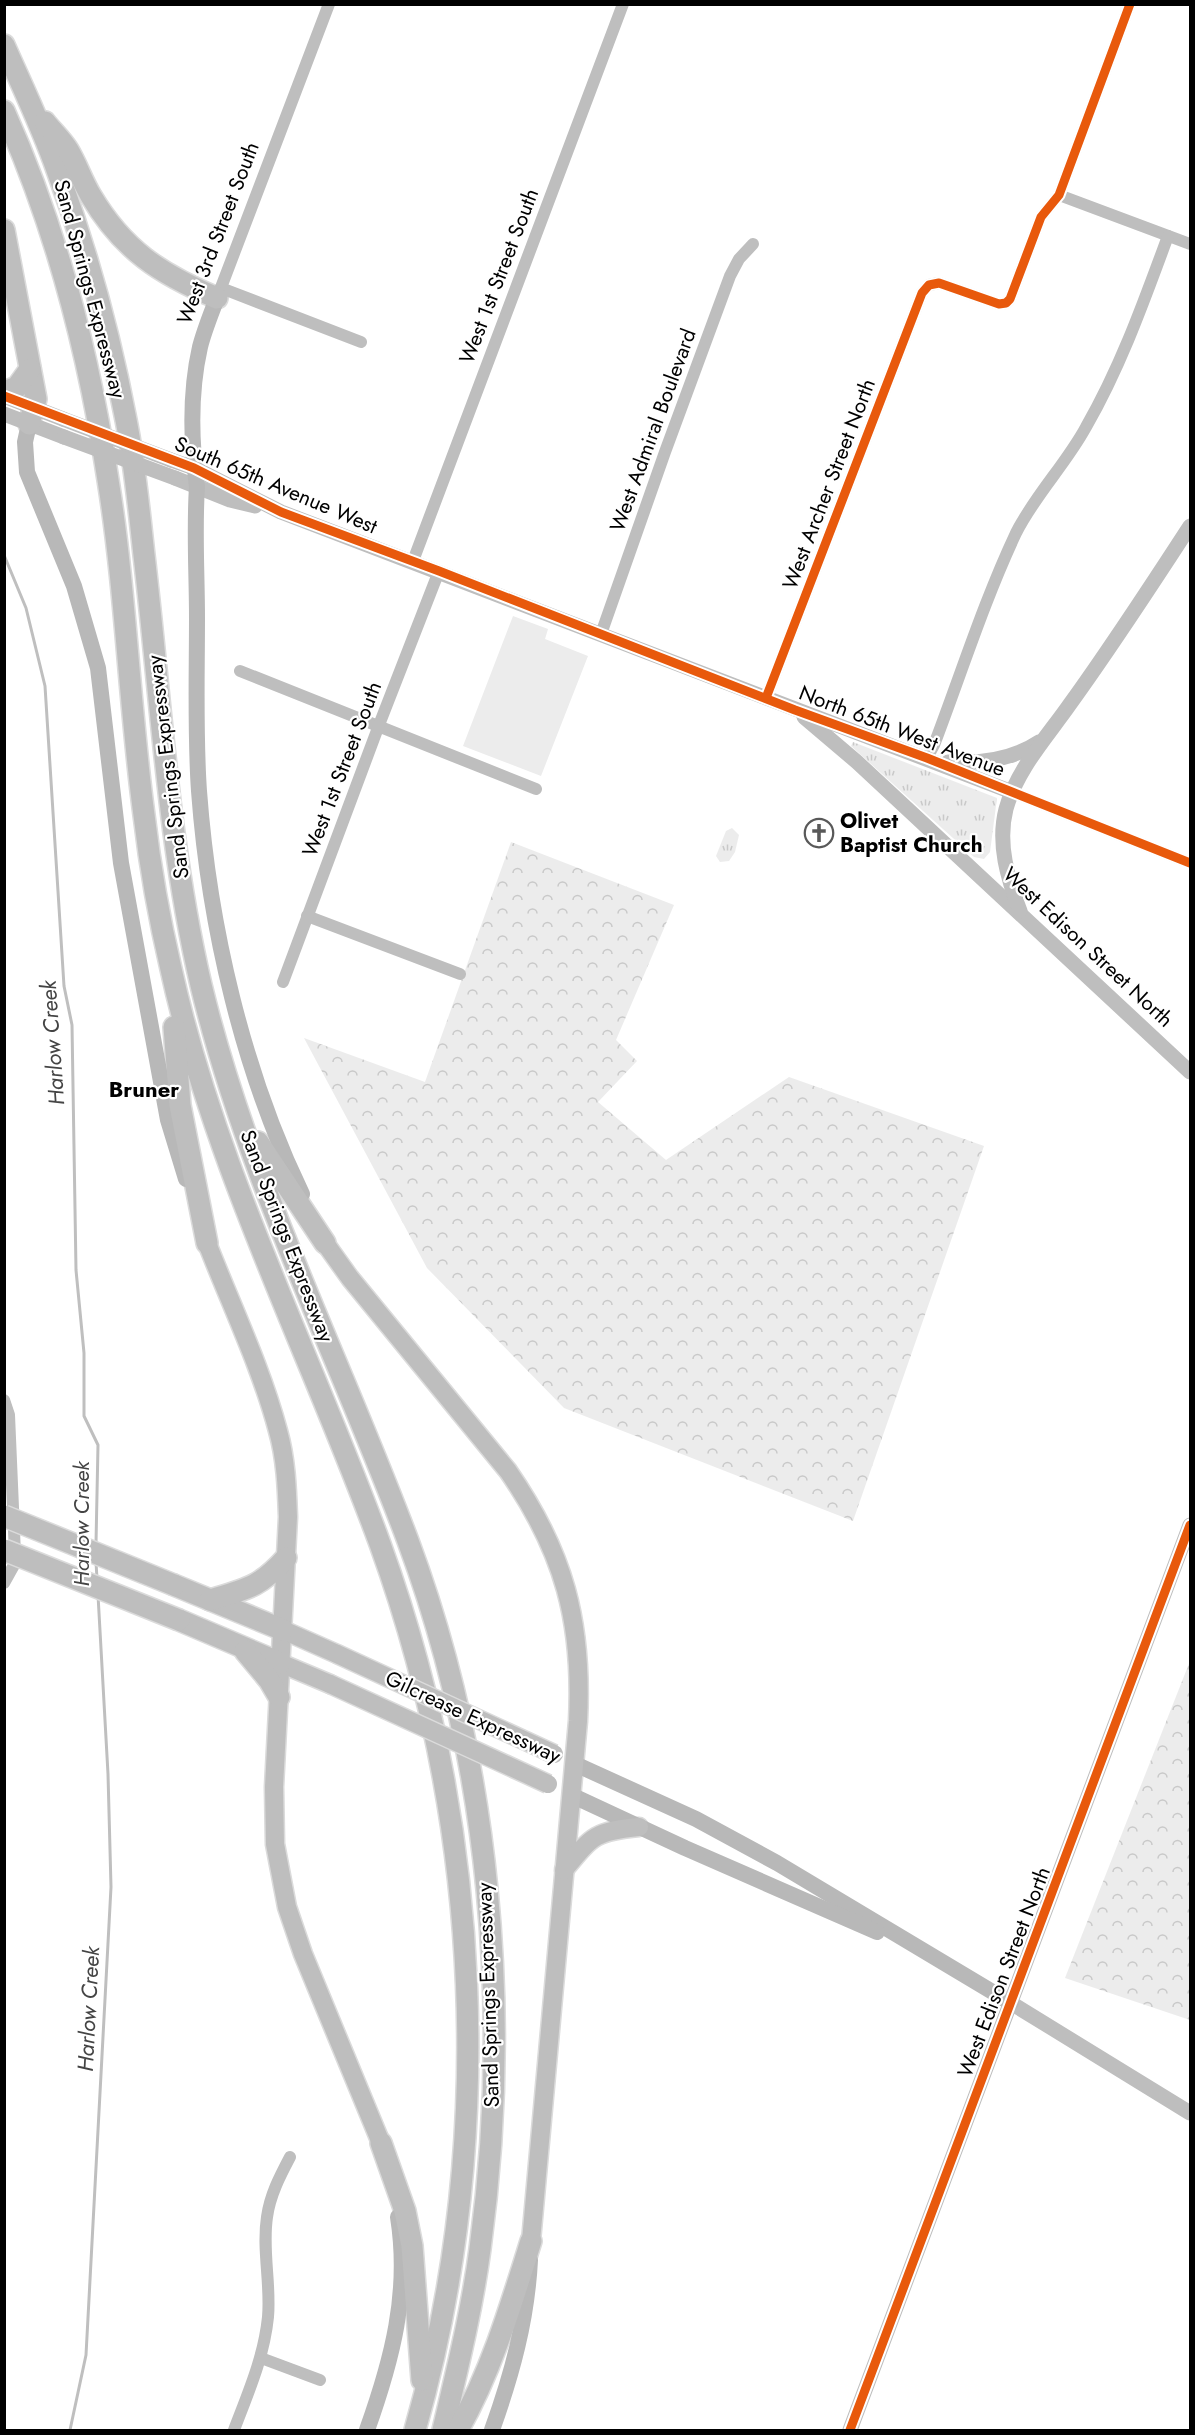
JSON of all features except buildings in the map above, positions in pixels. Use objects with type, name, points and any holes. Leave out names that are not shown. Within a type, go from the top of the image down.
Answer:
[{"type":"highway","name":"Sand Springs Expressway","points":[[4,45],[55,163],[84,251],[105,327],[127,424],[152,624],[174,839],[201,984],[239,1114],[419,1573],[458,1717],[473,1795],[482,1853],[491,1946],[493,2115],[480,2252],[467,2327],[443,2430]]},
{"type":"highway","points":[[30,103],[67,149],[90,195],[113,230],[144,259],[172,278],[219,293]]},
{"type":"highway","name":"Sand Springs Expressway","points":[[4,111],[52,239],[84,356],[94,404],[113,515],[143,810],[170,964],[192,1054],[219,1138],[283,1304],[361,1493],[401,1605],[422,1681],[445,1785],[454,1842],[466,1974],[468,2029],[466,2117],[450,2267],[441,2321],[415,2430]]},
{"type":"highway","points":[[4,230],[36,399],[32,416]]},
{"type":"highway","points":[[4,394],[17,387],[30,369]]},
{"type":"highway","points":[[170,964],[180,1105],[207,1243]]},
{"type":"highway","points":[[239,1114],[325,1242]]},
{"type":"highway","name":"Gilcrease Expressway","points":[[4,1516],[283,1630]]},
{"type":"highway","name":"Gilcrease Expressway","points":[[4,1550],[280,1663]]},
{"type":"highway","points":[[210,1600],[255,1586],[286,1558]]},
{"type":"highway","points":[[241,1646],[263,1672],[279,1697]]},
{"type":"highway","points":[[381,2144],[405,2211],[412,2246],[423,2399]]},
{"type":"highway","points":[[458,2430],[475,2400],[531,2241]]},
{"type":"main road","name":"West 3rd Street South","points":[[219,293],[198,357],[193,435],[197,487],[199,791],[210,885],[243,1041],[274,1133],[325,1242]]},
{"type":"main road","points":[[32,416],[25,442],[27,472],[74,586],[98,668],[121,862],[168,1120],[207,1243],[279,1432],[287,1490],[283,1630],[273,1815],[275,1844],[284,1896],[303,1954],[381,2144],[399,2226],[401,2281],[392,2352],[367,2430]]},
{"type":"main road","points":[[325,1242],[350,1278],[508,1471],[526,1498],[550,1543],[573,1616],[580,1660],[575,1764],[531,2241],[529,2292],[516,2359],[492,2430]]},
{"type":"main road","name":"Gilcrease Expressway","points":[[283,1630],[696,1819],[768,1858],[1011,2003]]},
{"type":"main road","name":"Gilcrease Expressway","points":[[280,1663],[639,1827],[924,1953]]},
{"type":"main road","points":[[564,1870],[593,1838],[610,1830],[639,1827]]},
{"type":"street","name":"West 3rd Street South","points":[[219,293],[328,4]]},
{"type":"street","name":"West 1st Street South","points":[[413,561],[622,4]]},
{"type":"street","points":[[1130,4],[1059,195],[1191,244]]},
{"type":"street","name":"West Archer Street North","points":[[766,698],[918,302],[929,285],[947,285],[987,301],[1006,303],[1013,294],[1041,217],[1059,195]]},
{"type":"street","points":[[1044,738],[1020,753],[996,760],[964,763],[927,758],[1009,550],[1026,514],[1085,431],[1106,392],[1126,349],[1168,236]]},
{"type":"street","name":"West Admiral Boulevard","points":[[601,634],[668,441],[730,276],[739,259],[753,244]]},
{"type":"street","points":[[219,293],[361,342]]},
{"type":"street","name":"South 65th Avenue West","points":[[4,394],[64,437],[230,500],[281,512]]},
{"type":"street","name":"South 65th Avenue West","points":[[4,414],[63,419],[194,468],[281,512],[601,634]]},
{"type":"street","points":[[1021,914],[1010,883],[1003,843],[1003,824],[1012,792],[1044,738],[1077,694],[1191,526]]},
{"type":"street","name":"West 1st Street South","points":[[283,982],[439,571]]},
{"type":"street","name":"North 65th West Avenue","points":[[601,634],[795,710],[927,758],[1191,863]]},
{"type":"street","points":[[240,670],[536,789]]},
{"type":"street","name":"West Edison Street North","points":[[795,710],[857,762],[1191,1072]]},
{"type":"street","points":[[307,916],[460,974]]},
{"type":"street","points":[[4,1400],[9,1415],[16,1536],[14,1565],[4,1583]]},
{"type":"street","name":"West Edison Street North","points":[[850,2430],[1191,1525]]},
{"type":"street","points":[[1011,2003],[1191,2113]]},
{"type":"street","points":[[234,2430],[261,2358],[269,2294],[265,2237],[267,2218],[270,2201],[290,2157]]},
{"type":"street","points":[[261,2358],[320,2380]]},
{"type":"green space","points":[[513,616],[548,629],[545,639],[588,656],[541,776],[463,746]]},
{"type":"green space","points":[[853,742],[997,798],[990,852],[984,859],[974,857],[851,746]]},
{"type":"green space","points":[[732,828],[739,835],[735,852],[729,861],[720,862],[716,856],[726,831]]},
{"type":"green space","points":[[511,842],[674,905],[616,1040],[637,1061],[598,1102],[666,1160],[789,1077],[984,1146],[853,1521],[564,1408],[427,1268],[304,1038],[425,1082]]},
{"type":"green space","points":[[1190,1661],[1190,2020],[1065,1978]]},
{"type":"waterway","name":"Harlow Creek","points":[[4,555],[26,608],[45,686],[64,986],[72,1025],[76,1270],[84,1353],[84,1416],[98,1445],[96,1543]]},
{"type":"waterway","name":"Harlow Creek","points":[[96,1562],[97,1579]]},
{"type":"waterway","name":"Harlow Creek","points":[[70,2430],[86,2355],[111,1887],[108,1774],[98,1595]]},
{"type":"cycle path","points":[[766,698],[922,293],[929,285],[939,283],[999,304],[1006,303],[1010,299],[1041,217],[1059,195],[1130,4]]},
{"type":"cycle path","points":[[4,396],[194,468],[281,512],[795,710],[927,758],[1190,863]]},
{"type":"cycle path","points":[[850,2430],[1190,1525]]},
{"type":"place","name":"Olivet Baptist Church","points":[[819,833]]},
{"type":"district","name":"Bruner","points":[[144,1089]]}]
